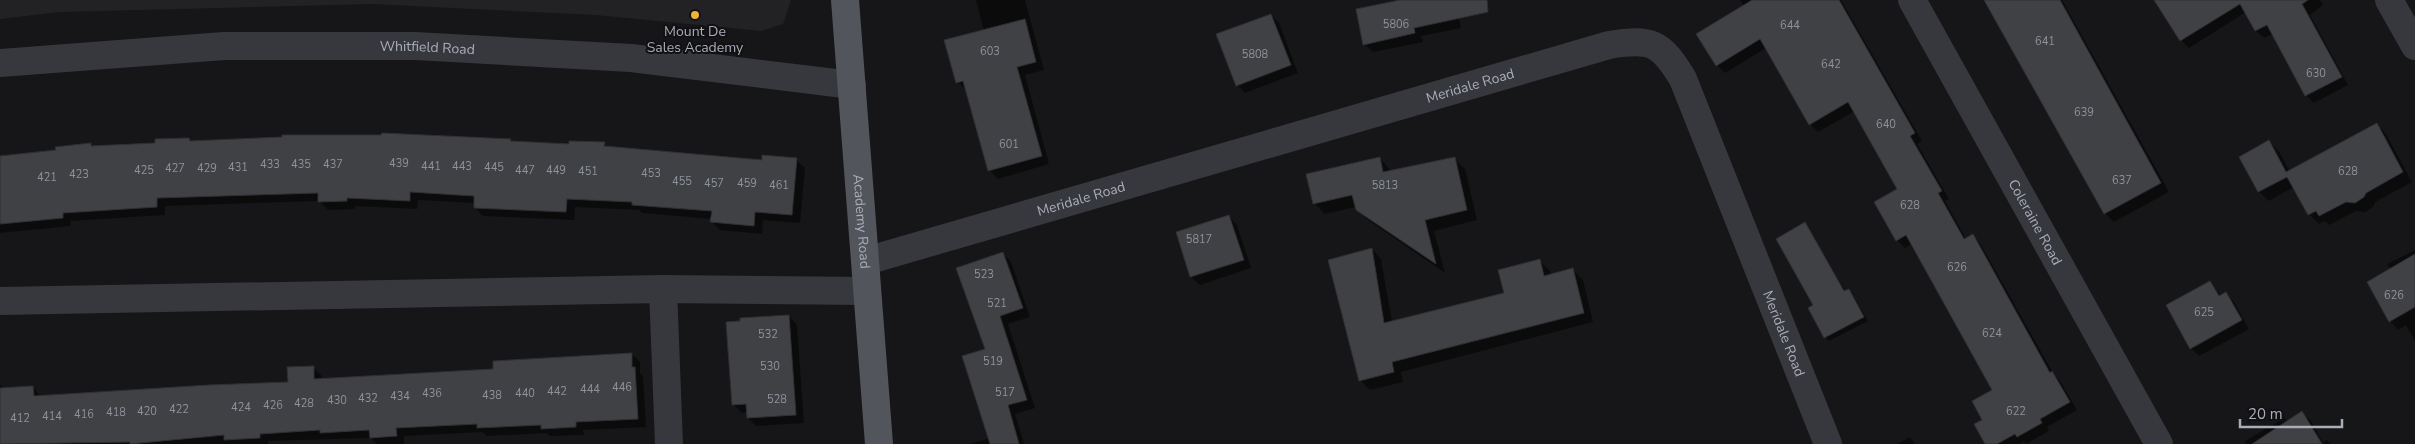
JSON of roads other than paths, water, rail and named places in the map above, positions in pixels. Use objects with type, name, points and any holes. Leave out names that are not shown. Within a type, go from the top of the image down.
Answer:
[{"type":"main road","name":"Academy Road","points":[[845,0],[866,261],[878,444]]},
{"type":"street","name":"Coleraine Road","points":[[1912,0],[2158,444]]},
{"type":"street","points":[[2389,0],[2415,46]]},
{"type":"street","name":"Meridale Road","points":[[866,261],[1609,45],[1633,41],[1655,45],[1670,58],[1683,79],[1828,444]]},
{"type":"street","name":"Whitfield Road","points":[[0,63],[224,46],[415,46],[631,58],[852,85]]},
{"type":"street","points":[[0,301],[663,289],[867,291]]},
{"type":"street","points":[[663,289],[669,444]]},
{"type":"place","name":"Mount De Sales Academy","points":[[695,15]]}]
